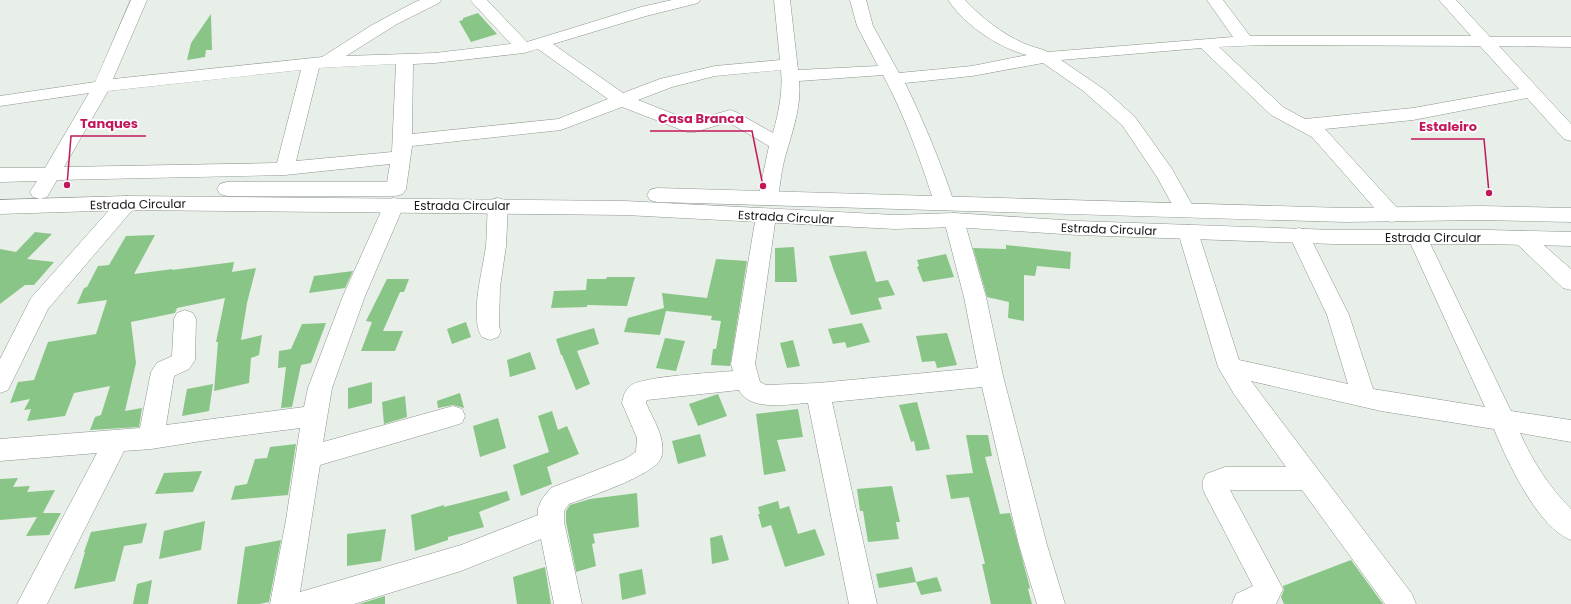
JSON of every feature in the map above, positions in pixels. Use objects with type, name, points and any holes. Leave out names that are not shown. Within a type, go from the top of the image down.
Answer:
[{"type":"street","points":[[40,192],[52,175],[102,86],[139,0]]},
{"type":"street","points":[[285,169],[319,63],[389,22],[433,0]]},
{"type":"street","points":[[478,0],[524,48]]},
{"type":"street","points":[[0,101],[102,86],[319,63],[435,58],[524,48],[542,44],[641,12],[692,0]]},
{"type":"street","points":[[782,0],[790,88],[788,112],[779,144],[767,207],[743,364],[750,388],[763,395],[818,393],[991,376]]},
{"type":"street","points":[[858,0],[865,26],[892,74],[932,165],[969,269],[991,376],[1032,545],[1051,604]]},
{"type":"street","points":[[956,0],[979,24],[998,37],[1020,48],[1045,56],[1105,99],[1127,120],[1178,195],[1230,367],[1242,386],[1402,604]]},
{"type":"street","points":[[1214,0],[1245,41]]},
{"type":"street","points":[[1447,0],[1532,92],[1567,127]]},
{"type":"street","points":[[0,175],[285,169],[561,124],[666,83],[715,71],[789,70],[892,74],[972,71],[1045,56],[1245,41],[1571,42]]},
{"type":"street","points":[[1205,43],[1276,111],[1319,133],[1392,215]]},
{"type":"street","points":[[542,44],[621,100],[687,126],[694,126],[730,116],[779,144]]},
{"type":"street","points":[[284,604],[314,416],[320,388],[354,296],[395,197],[402,149],[405,59]]},
{"type":"street","points":[[1302,125],[1413,114],[1532,92]]},
{"type":"street","points":[[0,193],[266,188],[395,197],[559,192],[767,207]]},
{"type":"street","name":"Estrada Circular","points":[[0,207],[395,197],[498,205],[625,208],[767,207],[895,222],[949,211],[1078,228],[1186,221],[1299,236],[1571,239]]},
{"type":"street","points":[[0,383],[5,360],[39,304],[127,203]]},
{"type":"street","points":[[490,331],[488,328],[489,287],[496,246],[498,205]]},
{"type":"street","points":[[1186,221],[1481,213],[1571,215]]},
{"type":"street","points":[[1299,236],[1338,315],[1364,397]]},
{"type":"street","points":[[1418,238],[1493,397],[1520,461],[1543,497],[1571,528]]},
{"type":"street","points":[[1524,239],[1571,282]]},
{"type":"street","points":[[151,438],[163,372],[169,366],[181,362],[184,357],[185,319]]},
{"type":"street","points":[[1230,367],[1364,397],[1571,431]]},
{"type":"street","points":[[568,604],[551,522],[551,508],[560,496],[634,467],[649,457],[649,438],[634,403],[634,398],[639,392],[650,389],[747,379]]},
{"type":"street","points":[[818,393],[863,604]]},
{"type":"street","points":[[0,450],[116,442],[314,416]]},
{"type":"street","points":[[308,457],[453,416]]},
{"type":"street","points":[[31,604],[55,562],[116,442]]},
{"type":"street","points":[[1246,604],[1267,594],[1269,589],[1214,486],[1215,482],[1225,479],[1310,478]]},
{"type":"street","points":[[305,604],[409,575],[477,553],[551,522]]},
{"type":"building","points":[[478,13],[497,34],[471,42],[459,21],[463,20],[463,18]]},
{"type":"building","points":[[211,14],[212,50],[206,50],[205,57],[187,60],[191,43]]},
{"type":"building","points":[[35,232],[52,234],[27,259],[54,262],[34,285],[25,285],[0,304],[0,249],[16,252]]},
{"type":"building","points":[[155,235],[134,274],[234,262],[232,272],[256,268],[247,303],[241,340],[262,335],[259,355],[251,358],[249,383],[214,391],[218,342],[216,342],[225,298],[177,308],[175,313],[131,322],[136,363],[125,411],[142,408],[139,427],[90,430],[95,417],[101,415],[110,386],[74,393],[65,416],[27,421],[31,409],[24,410],[30,399],[10,403],[18,382],[34,380],[48,342],[96,334],[107,300],[77,304],[84,288],[87,287],[98,266],[109,265],[126,236]]},
{"type":"building","points":[[1006,245],[1071,252],[1070,269],[1037,266],[1035,276],[1024,275],[1024,321],[1008,318],[1009,302],[987,297],[973,248],[1006,249]]},
{"type":"building","points":[[794,247],[797,282],[775,282],[775,248]]},
{"type":"building","points":[[866,251],[876,282],[888,280],[895,295],[878,298],[882,309],[851,315],[829,256]]},
{"type":"building","points":[[946,254],[954,277],[923,282],[917,267],[919,266],[917,260]]},
{"type":"building","points":[[716,259],[747,261],[730,366],[711,365],[713,349],[716,349],[721,321],[711,320],[712,316],[666,311],[660,335],[624,332],[628,318],[664,308],[662,293],[707,298]]},
{"type":"building","points":[[353,271],[345,288],[309,293],[314,276]]},
{"type":"building","points":[[607,277],[635,277],[627,306],[587,305],[587,307],[551,308],[554,291],[586,290],[587,279],[606,279]]},
{"type":"building","points":[[387,279],[409,279],[404,292],[400,292],[383,331],[403,331],[395,351],[361,351],[372,322],[366,321]]},
{"type":"building","points":[[466,322],[471,337],[452,344],[447,329]]},
{"type":"building","points":[[326,323],[311,363],[301,365],[292,407],[281,408],[286,367],[278,368],[279,351],[291,349],[302,324]]},
{"type":"building","points":[[862,323],[870,342],[847,348],[845,342],[833,344],[828,329]]},
{"type":"building","points":[[594,328],[599,344],[577,351],[590,384],[576,390],[556,339]]},
{"type":"building","points":[[947,333],[957,365],[937,368],[935,361],[922,362],[916,336]]},
{"type":"building","points":[[665,338],[685,341],[676,371],[656,368]]},
{"type":"building","points":[[793,340],[800,366],[787,368],[780,343]]},
{"type":"building","points":[[530,352],[536,369],[510,377],[507,360]]},
{"type":"building","points":[[372,382],[372,403],[348,409],[348,388]]},
{"type":"building","points":[[213,384],[209,411],[182,416],[187,389]]},
{"type":"building","points":[[460,393],[464,408],[453,405],[438,408],[437,401]]},
{"type":"building","points":[[718,394],[727,416],[698,426],[689,404]]},
{"type":"building","points":[[405,396],[407,417],[384,424],[382,402]]},
{"type":"building","points":[[917,402],[930,449],[916,451],[914,441],[911,442],[899,405]]},
{"type":"building","points":[[798,409],[803,437],[777,440],[786,471],[764,475],[756,414]]},
{"type":"building","points":[[552,411],[558,430],[567,426],[579,454],[547,467],[552,484],[521,496],[513,465],[549,452],[538,416]]},
{"type":"building","points":[[498,418],[506,448],[480,457],[473,426]]},
{"type":"building","points":[[700,434],[706,456],[678,464],[672,441]]},
{"type":"building","points":[[966,435],[988,435],[992,456],[985,457],[1000,514],[1010,513],[1030,588],[1028,589],[1032,604],[991,604],[982,564],[985,564],[969,497],[951,499],[946,475],[973,473]]},
{"type":"building","points":[[296,444],[288,495],[231,500],[235,486],[247,484],[255,459],[267,458],[270,447]]},
{"type":"building","points":[[202,471],[193,492],[155,494],[164,473]]},
{"type":"building","points":[[18,478],[13,487],[30,486],[27,492],[55,490],[43,513],[61,513],[49,535],[26,536],[37,517],[0,520],[0,479]]},
{"type":"building","points":[[892,486],[900,522],[896,522],[899,539],[868,542],[863,511],[860,511],[857,489]]},
{"type":"building","points":[[507,491],[510,500],[479,512],[484,527],[448,537],[448,540],[415,551],[411,515],[444,505],[444,507]]},
{"type":"building","points":[[637,493],[639,527],[593,534],[595,543],[592,544],[596,566],[576,572],[566,522],[566,511],[570,505],[590,499]]},
{"type":"building","points":[[778,501],[780,509],[789,506],[798,534],[815,529],[825,555],[785,567],[771,525],[762,528],[758,514],[760,514],[758,507]]},
{"type":"building","points":[[205,521],[201,550],[159,559],[164,531]]},
{"type":"building","points":[[147,523],[142,543],[124,546],[115,581],[74,589],[91,532]]},
{"type":"building","points":[[386,529],[381,561],[347,566],[347,534]]},
{"type":"building","points":[[722,535],[729,560],[712,564],[710,538]]},
{"type":"building","points":[[281,540],[269,602],[259,604],[237,604],[245,547]]},
{"type":"building","points":[[1351,560],[1383,604],[1284,604],[1281,597],[1284,590],[1283,586]]},
{"type":"building","points":[[545,567],[551,604],[517,604],[513,577]]},
{"type":"building","points":[[912,567],[916,582],[879,588],[876,574]]},
{"type":"building","points":[[642,569],[646,594],[622,600],[619,574]]},
{"type":"building","points":[[937,577],[942,591],[921,595],[916,582]]},
{"type":"building","points":[[152,580],[148,604],[133,604],[137,584]]},
{"type":"building","points":[[385,596],[385,604],[359,604]]},
{"type":"place","name":"Tanques","points":[[67,185]]},
{"type":"place","name":"Casa Branca","points":[[763,186]]},
{"type":"place","name":"Estaleiro","points":[[1489,193]]}]
